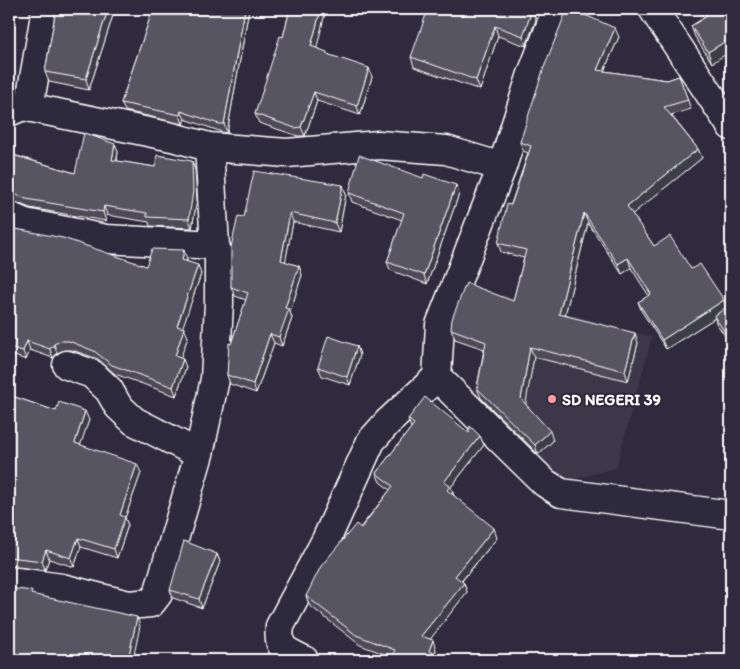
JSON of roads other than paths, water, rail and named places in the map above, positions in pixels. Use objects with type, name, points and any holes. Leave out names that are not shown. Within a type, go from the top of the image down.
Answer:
[{"type":"street","points":[[46,9],[19,109],[172,137],[209,146],[287,153],[379,145],[446,150],[502,167]]},
{"type":"street","points":[[304,660],[284,650],[278,639],[280,626],[326,540],[371,441],[388,422],[437,377],[440,326],[502,167],[532,74],[557,9]]},
{"type":"street","points":[[653,9],[731,126]]},
{"type":"street","points":[[9,581],[62,588],[130,605],[151,603],[158,594],[199,454],[215,379],[219,258],[215,245],[209,146]]},
{"type":"street","points":[[9,216],[25,223],[106,239],[215,245]]},
{"type":"street","points":[[67,365],[92,374],[109,390],[118,406],[134,421],[199,454]]},
{"type":"street","points":[[437,377],[545,483],[561,492],[731,515]]},
{"type":"place","name":"SD NEGERI 39","points":[[552,399]]}]
